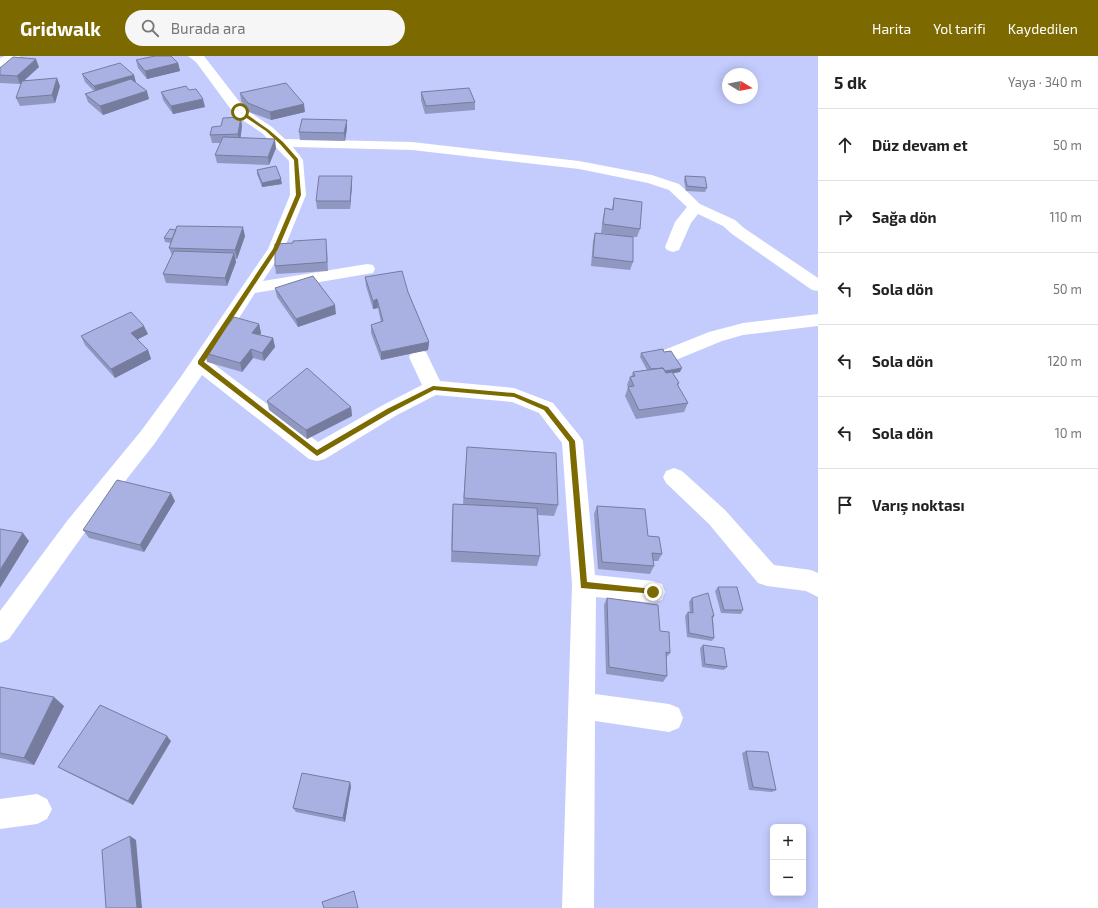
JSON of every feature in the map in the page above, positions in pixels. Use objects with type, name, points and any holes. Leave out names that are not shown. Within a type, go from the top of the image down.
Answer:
[{"type":"street","points":[[0,63],[14,56]]},
{"type":"street","points":[[0,631],[74,528],[148,436],[200,362],[276,249],[298,195],[296,160],[267,130],[240,112],[200,58],[194,56]]},
{"type":"street","points":[[281,143],[412,146],[579,165],[652,179],[674,187],[695,207],[729,223],[738,232],[818,286]]},
{"type":"street","points":[[673,247],[683,222],[695,207]]},
{"type":"street","points":[[249,289],[367,269]]},
{"type":"street","points":[[671,355],[716,336],[743,328],[818,320]]},
{"type":"street","points":[[419,357],[433,388]]},
{"type":"street","points":[[200,362],[317,453],[390,410],[433,388],[514,395],[546,408],[572,441],[584,585],[578,908]]},
{"type":"street","points":[[674,477],[717,517],[767,575],[811,581],[818,586]]},
{"type":"street","points":[[584,585],[653,592]]},
{"type":"street","points":[[581,705],[669,718]]},
{"type":"street","points":[[0,814],[37,809]]},
{"type":"building","points":[[155,56],[171,56],[178,63],[145,71],[136,60]]},
{"type":"building","points":[[13,57],[36,59],[17,76],[0,75],[0,68]]},
{"type":"building","points":[[120,63],[134,75],[94,86],[82,74]]},
{"type":"building","points":[[57,78],[52,95],[16,98],[22,81]]},
{"type":"building","points":[[131,79],[147,91],[100,106],[85,94]]},
{"type":"building","points":[[286,83],[304,104],[270,112],[248,103],[240,93]]},
{"type":"building","points":[[186,86],[189,90],[196,89],[203,99],[171,106],[161,92]]},
{"type":"building","points":[[469,88],[475,102],[426,106],[421,92]]},
{"type":"building","points":[[241,117],[238,134],[210,135],[212,127],[221,126],[223,118]]},
{"type":"building","points":[[302,119],[347,120],[344,133],[299,132]]},
{"type":"building","points":[[223,137],[275,139],[268,157],[215,155]]},
{"type":"building","points":[[276,166],[281,179],[262,183],[257,170]]},
{"type":"building","points":[[319,176],[352,176],[350,201],[316,201]]},
{"type":"building","points":[[685,176],[705,177],[707,188],[687,186]]},
{"type":"building","points":[[614,198],[642,202],[640,229],[603,224],[605,208],[613,210]]},
{"type":"building","points":[[177,226],[243,227],[235,250],[169,248]]},
{"type":"building","points":[[170,229],[176,230],[172,239],[164,238]]},
{"type":"building","points":[[595,233],[633,237],[633,262],[593,257]]},
{"type":"building","points":[[326,239],[327,262],[275,266],[275,244],[293,243],[293,241]]},
{"type":"building","points":[[174,251],[234,253],[225,278],[163,274]]},
{"type":"building","points":[[402,271],[408,292],[429,342],[381,352],[371,325],[383,321],[377,299],[373,301],[365,277]]},
{"type":"building","points":[[313,276],[335,305],[296,319],[275,288]]},
{"type":"building","points":[[131,312],[144,326],[131,333],[148,350],[111,369],[81,336]]},
{"type":"building","points":[[234,317],[259,324],[252,333],[273,338],[262,353],[251,349],[240,363],[205,353]]},
{"type":"building","points":[[663,349],[664,352],[671,351],[682,368],[665,371],[663,368],[651,369],[641,353]]},
{"type":"building","points":[[307,368],[351,407],[306,430],[267,401]]},
{"type":"building","points":[[663,368],[666,373],[672,372],[688,403],[639,410],[628,387],[634,386],[630,377],[635,376],[633,372]]},
{"type":"building","points":[[467,447],[556,453],[558,505],[464,498]]},
{"type":"building","points":[[117,480],[171,493],[140,545],[83,530]]},
{"type":"building","points":[[453,504],[537,508],[540,556],[452,551]]},
{"type":"building","points":[[597,506],[645,509],[648,536],[659,537],[662,554],[652,553],[654,566],[602,562]]},
{"type":"building","points":[[0,529],[23,533],[0,570]]},
{"type":"building","points":[[718,587],[737,587],[743,610],[724,610]]},
{"type":"building","points":[[708,593],[714,616],[712,616],[714,638],[689,633],[688,612],[693,613],[692,598]]},
{"type":"building","points":[[607,598],[658,605],[660,631],[669,632],[670,653],[666,652],[667,676],[609,667]]},
{"type":"building","points":[[703,645],[724,648],[727,667],[705,664]]},
{"type":"building","points":[[0,687],[54,697],[24,758],[0,753]]},
{"type":"building","points":[[100,705],[167,736],[128,801],[58,767]]},
{"type":"building","points":[[746,751],[768,752],[776,790],[753,787]]},
{"type":"building","points":[[302,773],[350,782],[343,818],[293,808]]},
{"type":"building","points":[[130,836],[137,908],[106,908],[102,850]]},
{"type":"building","points":[[354,891],[358,908],[324,908],[322,902]]},
{"type":"route","points":[[240,112],[267,130],[296,160],[298,195],[276,249],[200,362],[317,453],[390,410],[433,388],[514,395],[546,408],[572,441],[584,585],[653,592]]}]
